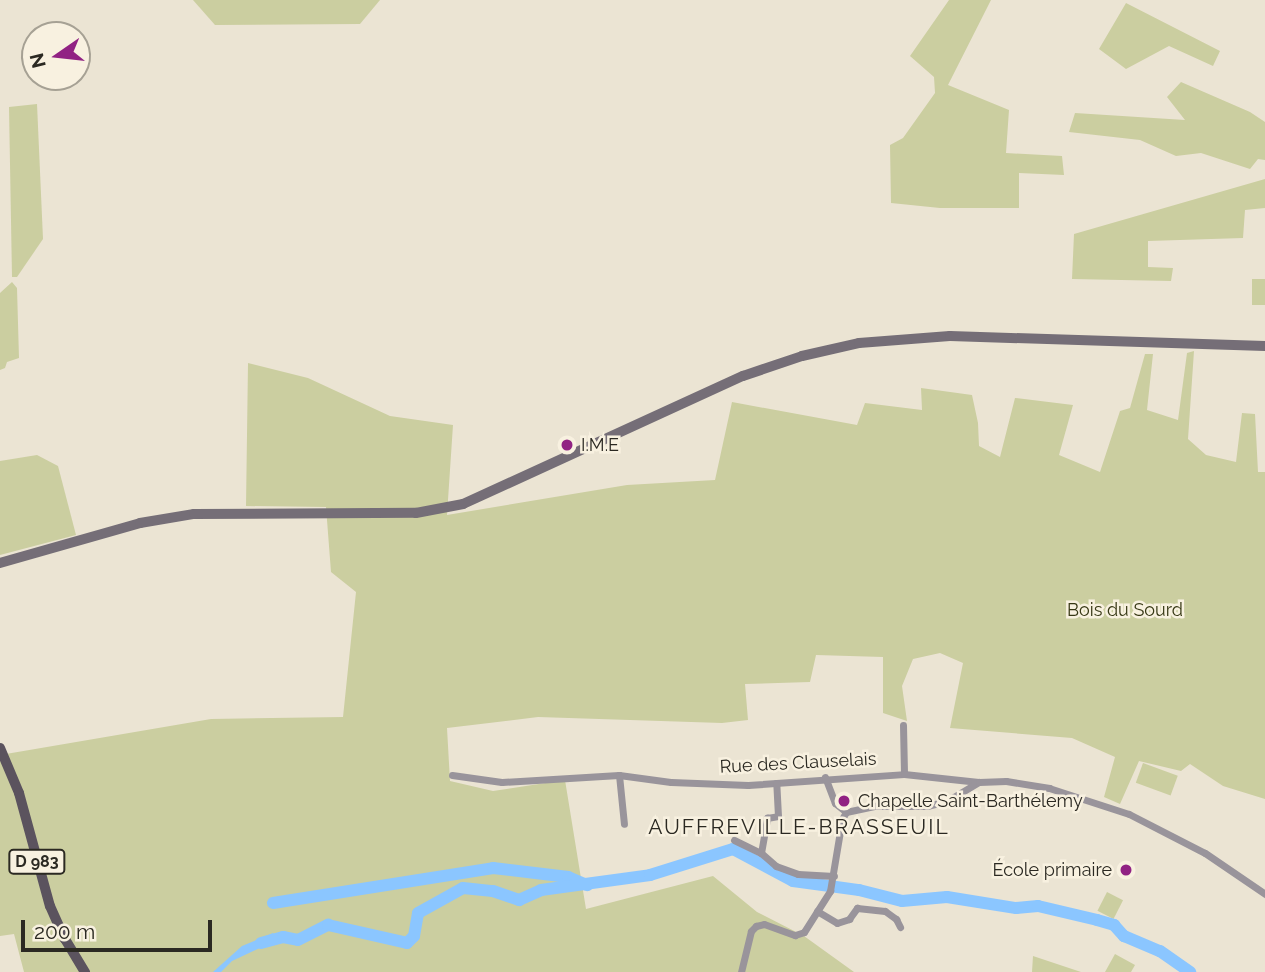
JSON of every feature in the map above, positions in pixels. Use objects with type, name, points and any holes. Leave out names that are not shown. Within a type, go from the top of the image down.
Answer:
[{"type":"main road","points":[[0,563],[122,528],[194,514],[416,513],[445,508],[571,450],[782,362],[838,347],[901,338],[961,336],[1265,346]]},
{"type":"main road","name":"D 983","points":[[0,748],[19,793],[50,906],[65,939],[85,972]]},
{"type":"street","points":[[903,724],[904,774]]},
{"type":"street","name":"Rue des Clauselais","points":[[452,775],[502,782],[619,775],[671,782],[776,783],[825,777],[904,774],[979,782],[1006,781],[1049,788],[1129,814],[1205,853],[1265,894]]},
{"type":"street","points":[[619,775],[624,824]]},
{"type":"street","points":[[825,777],[835,803],[846,812]]},
{"type":"street","points":[[741,972],[751,931],[756,926],[764,924],[800,935],[817,911],[830,891],[842,819],[846,812],[875,806],[927,806],[947,801],[979,782]]},
{"type":"street","points":[[761,853],[767,818],[778,816],[776,783]]},
{"type":"street","points":[[734,840],[761,853],[776,866],[798,874],[833,878]]},
{"type":"street","points":[[817,911],[837,923],[849,919],[857,908],[885,911],[896,919],[900,927]]},
{"type":"green space","points":[[193,0],[380,0],[360,24],[215,25]]},
{"type":"green space","points":[[949,0],[991,0],[948,85],[1009,110],[1006,153],[1062,156],[1064,175],[1019,173],[1019,208],[940,208],[891,203],[890,145],[903,138],[935,93],[934,77],[910,56]]},
{"type":"green space","points":[[1126,3],[1220,51],[1213,66],[1169,46],[1126,69],[1099,49]]},
{"type":"green space","points":[[1181,82],[1250,112],[1265,122],[1265,160],[1258,159],[1250,169],[1201,153],[1176,156],[1140,140],[1069,132],[1075,113],[1185,120],[1167,97]]},
{"type":"green space","points":[[37,104],[43,239],[17,277],[12,277],[9,107]]},
{"type":"green space","points":[[1265,179],[1265,208],[1245,210],[1243,238],[1148,241],[1148,267],[1173,268],[1171,281],[1072,279],[1074,234]]},
{"type":"green space","points":[[1252,279],[1265,279],[1265,305],[1252,305]]},
{"type":"green space","points":[[12,282],[17,288],[19,358],[7,362],[5,368],[0,370],[0,293]]},
{"type":"green space","name":"Bois du Sourd","points":[[1194,351],[1188,439],[1206,455],[1236,462],[1242,413],[1255,414],[1258,472],[1265,472],[1265,799],[1223,786],[1190,764],[1181,771],[1139,761],[1120,804],[1104,797],[1115,757],[1072,738],[950,728],[963,663],[940,653],[913,659],[902,686],[907,721],[883,713],[883,657],[816,655],[810,682],[745,684],[748,720],[722,723],[538,717],[447,728],[450,781],[493,791],[565,780],[586,909],[713,876],[757,912],[804,936],[854,972],[24,972],[14,934],[0,936],[0,755],[211,719],[343,717],[356,592],[331,572],[326,507],[246,506],[248,363],[308,378],[390,416],[453,425],[447,515],[627,485],[715,480],[732,402],[857,425],[865,403],[922,410],[921,388],[972,395],[978,423],[979,446],[1000,457],[1015,398],[1073,405],[1059,455],[1100,472],[1120,411],[1130,408],[1145,354],[1153,354],[1147,410],[1178,420],[1187,353]]},
{"type":"green space","points":[[37,455],[58,466],[76,535],[0,555],[0,461]]},
{"type":"green space","points":[[1143,763],[1178,776],[1171,795],[1136,783]]},
{"type":"green space","points":[[1107,892],[1123,900],[1114,919],[1097,911]]},
{"type":"green space","points":[[1115,954],[1135,965],[1131,972],[1105,972]]},
{"type":"green space","points":[[1033,956],[1081,972],[1032,972]]},
{"type":"water","points":[[273,933],[278,944],[266,945],[232,961],[221,972],[213,972],[242,946]]},
{"type":"waterway","points":[[261,943],[283,937],[298,940],[328,925],[407,943],[414,936],[418,913],[463,888],[493,891],[519,900],[541,890],[650,875],[733,849],[793,881],[859,890],[902,901],[947,897],[1016,908],[1038,906],[1097,920],[1114,925],[1124,936],[1160,951],[1190,972]]},
{"type":"waterway","points":[[273,903],[493,868],[568,877],[587,885]]},
{"type":"place","name":"I.M.E","points":[[567,445]]},
{"type":"place","name":"Chapelle Saint-Barthélemy","points":[[844,801]]},
{"type":"place","name":"École primaire","points":[[1126,870]]},
{"type":"district","name":"AUFFREVILLE-BRASSEUIL","points":[[799,827]]}]
